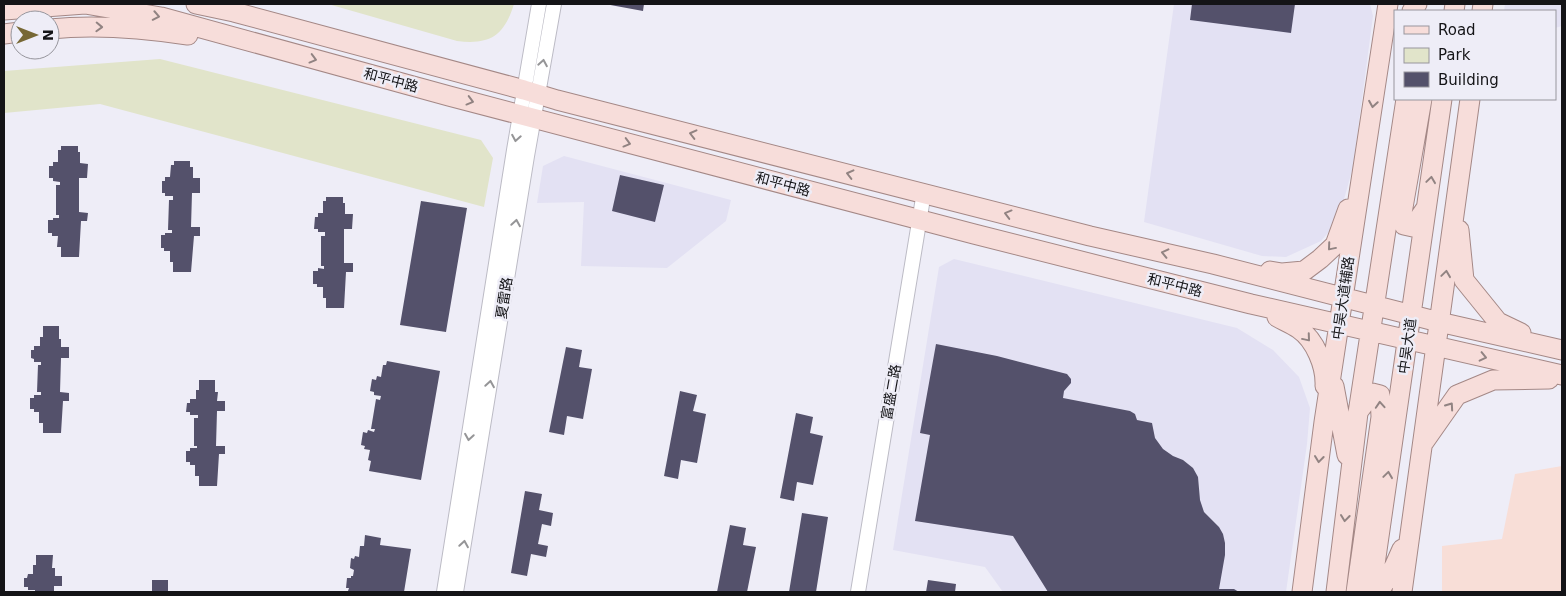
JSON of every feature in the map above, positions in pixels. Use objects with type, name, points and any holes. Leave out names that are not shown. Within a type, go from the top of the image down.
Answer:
[{"type":"main road","name":"和平中路","points":[[4,10],[85,4],[161,17],[920,220],[1251,304],[1562,375]]},
{"type":"main road","name":"和平中路","points":[[196,4],[234,8],[531,92],[1090,236],[1213,264],[1439,322],[1559,349]]},
{"type":"main road","points":[[211,4],[234,8]]},
{"type":"main road","name":"中吴大道辅路","points":[[1302,592],[1324,422],[1388,4]]},
{"type":"main road","points":[[60,28],[77,26],[146,29],[258,44]]},
{"type":"main road","points":[[1377,75],[1394,45]]},
{"type":"main road","points":[[1336,592],[1358,413],[1406,100]]},
{"type":"main road","points":[[1422,100],[1402,213],[1404,225],[1413,227],[1428,204]]},
{"type":"main road","name":"中吴大道","points":[[1371,592],[1442,100]]},
{"type":"main road","points":[[1457,100],[1447,169],[1456,201],[1464,280],[1498,322],[1559,349]]},
{"type":"main road","points":[[1402,592],[1470,100]]},
{"type":"main road","points":[[1213,264],[1282,273],[1304,271],[1335,245],[1362,170]]},
{"type":"main road","points":[[1251,304],[1299,329],[1316,349],[1325,376],[1324,422]]},
{"type":"main road","points":[[1332,372],[1350,472]]},
{"type":"main road","points":[[1422,445],[1457,396],[1493,380],[1562,379]]},
{"type":"main road","points":[[1356,592],[1381,417],[1380,395],[1372,393],[1358,413]]},
{"type":"main road","points":[[1379,592],[1394,566],[1410,530]]},
{"type":"street","name":"夏雷路","points":[[444,592],[531,92],[539,4]]},
{"type":"street","name":"夏雷路","points":[[531,92],[554,4]]},
{"type":"street","name":"夏雷路","points":[[456,592],[527,116]]},
{"type":"street","name":"富盛二路","points":[[858,592],[924,192]]},
{"type":"shaded area","points":[[1174,4],[1370,4],[1373,16],[1353,167],[1338,221],[1321,241],[1286,257],[1262,256],[1144,222]]},
{"type":"shaded area","points":[[1505,4],[1562,4],[1562,26],[1556,28],[1556,10],[1504,10]]},
{"type":"shaded area","points":[[564,156],[731,200],[726,221],[667,268],[581,266],[584,202],[537,203],[543,166]]},
{"type":"shaded area","points":[[954,259],[1237,328],[1273,350],[1299,377],[1310,408],[1307,444],[1286,592],[1003,592],[985,567],[893,550],[939,267]]},
{"type":"shaded area","points":[[1562,466],[1562,592],[1442,592],[1442,546],[1502,539],[1515,474]]},
{"type":"green space","points":[[328,4],[514,4],[506,24],[500,31],[487,39],[469,42],[457,41]]},
{"type":"green space","points":[[160,59],[481,140],[493,158],[484,207],[100,104],[4,113],[4,71]]},
{"type":"building","points":[[605,4],[644,4],[643,11]]},
{"type":"building","points":[[1192,4],[1295,4],[1291,33],[1190,20]]},
{"type":"building","points":[[61,146],[78,146],[80,163],[88,164],[87,178],[79,178],[79,212],[88,213],[87,221],[81,221],[79,257],[61,257],[61,247],[57,247],[58,236],[52,236],[52,233],[48,233],[48,220],[59,218],[59,215],[56,215],[56,185],[60,185],[60,182],[49,178],[49,166],[53,166],[53,162],[58,162],[58,150],[61,150]]},
{"type":"building","points":[[174,161],[190,161],[190,167],[193,167],[193,178],[200,178],[200,193],[192,193],[191,227],[200,227],[200,236],[194,236],[191,272],[173,272],[173,262],[170,262],[170,251],[164,251],[164,248],[161,248],[161,235],[172,233],[172,230],[168,230],[169,200],[173,200],[173,196],[165,196],[165,193],[162,193],[162,181],[165,181],[165,177],[170,177],[171,165],[174,165]]},
{"type":"building","points":[[620,175],[664,185],[655,222],[612,211]]},
{"type":"building","points":[[326,197],[343,197],[345,214],[353,214],[352,229],[344,229],[344,263],[353,263],[353,272],[346,272],[344,308],[326,308],[326,298],[323,298],[323,287],[317,287],[317,284],[313,284],[313,271],[318,271],[318,268],[324,269],[324,266],[321,266],[321,236],[325,236],[325,232],[318,232],[318,229],[314,229],[315,217],[318,217],[318,213],[323,213],[323,201],[326,201]]},
{"type":"building","points":[[421,201],[467,208],[446,332],[400,325]]},
{"type":"building","points":[[43,326],[59,326],[61,347],[69,347],[69,358],[61,358],[60,392],[69,393],[69,401],[63,401],[61,433],[43,433],[43,423],[39,423],[39,412],[34,412],[34,409],[30,409],[30,398],[34,398],[34,395],[41,395],[41,392],[37,392],[38,365],[41,365],[41,362],[34,362],[34,359],[31,358],[31,350],[34,350],[34,346],[40,346],[40,337],[43,337]]},
{"type":"building","points":[[936,344],[997,356],[1067,374],[1071,379],[1071,383],[1064,391],[1063,398],[1130,411],[1135,414],[1137,420],[1152,423],[1155,438],[1163,449],[1193,468],[1198,477],[1200,500],[1204,512],[1219,527],[1223,534],[1225,555],[1219,589],[1234,589],[1239,592],[1048,592],[1013,536],[915,521],[930,435],[920,433]]},
{"type":"building","points":[[566,347],[582,350],[579,367],[592,369],[583,419],[567,416],[564,435],[549,432]]},
{"type":"building","points":[[387,361],[440,371],[421,480],[369,471],[371,461],[368,460],[370,450],[364,449],[365,446],[361,445],[363,432],[367,433],[368,430],[374,432],[375,429],[371,429],[376,399],[380,400],[381,396],[374,395],[374,392],[370,391],[372,379],[376,380],[377,376],[381,377],[383,365],[386,365]]},
{"type":"building","points":[[199,380],[215,380],[215,392],[218,392],[217,401],[225,401],[225,411],[217,411],[216,446],[225,446],[225,454],[219,454],[217,486],[199,486],[199,476],[195,476],[195,465],[190,465],[190,462],[186,462],[186,451],[190,451],[190,448],[197,448],[197,446],[194,446],[194,418],[198,418],[198,415],[190,415],[190,412],[186,412],[187,403],[190,403],[190,399],[196,399],[196,390],[199,390]]},
{"type":"building","points":[[680,391],[697,395],[693,411],[706,414],[697,463],[681,460],[678,479],[664,476]]},
{"type":"building","points":[[796,413],[813,417],[810,433],[823,436],[813,485],[797,482],[794,501],[780,498]]},
{"type":"building","points":[[525,491],[542,494],[539,510],[553,513],[551,526],[542,524],[538,544],[548,546],[546,557],[531,554],[527,576],[511,573]]},
{"type":"building","points":[[802,513],[828,517],[816,592],[789,592]]},
{"type":"building","points":[[730,525],[746,528],[743,545],[756,547],[747,592],[717,592]]},
{"type":"building","points":[[365,535],[381,538],[380,545],[411,549],[404,592],[348,591],[349,588],[346,588],[347,578],[353,576],[354,570],[350,568],[351,558],[359,557],[360,546],[364,546]]},
{"type":"building","points":[[36,555],[53,555],[52,568],[55,568],[55,576],[62,576],[62,586],[54,586],[54,592],[35,592],[35,590],[28,590],[28,587],[24,587],[24,578],[27,578],[28,574],[33,574],[33,565],[36,565]]},
{"type":"building","points":[[152,580],[168,580],[168,592],[152,592]]},
{"type":"building","points":[[928,580],[956,584],[955,592],[926,592]]}]
